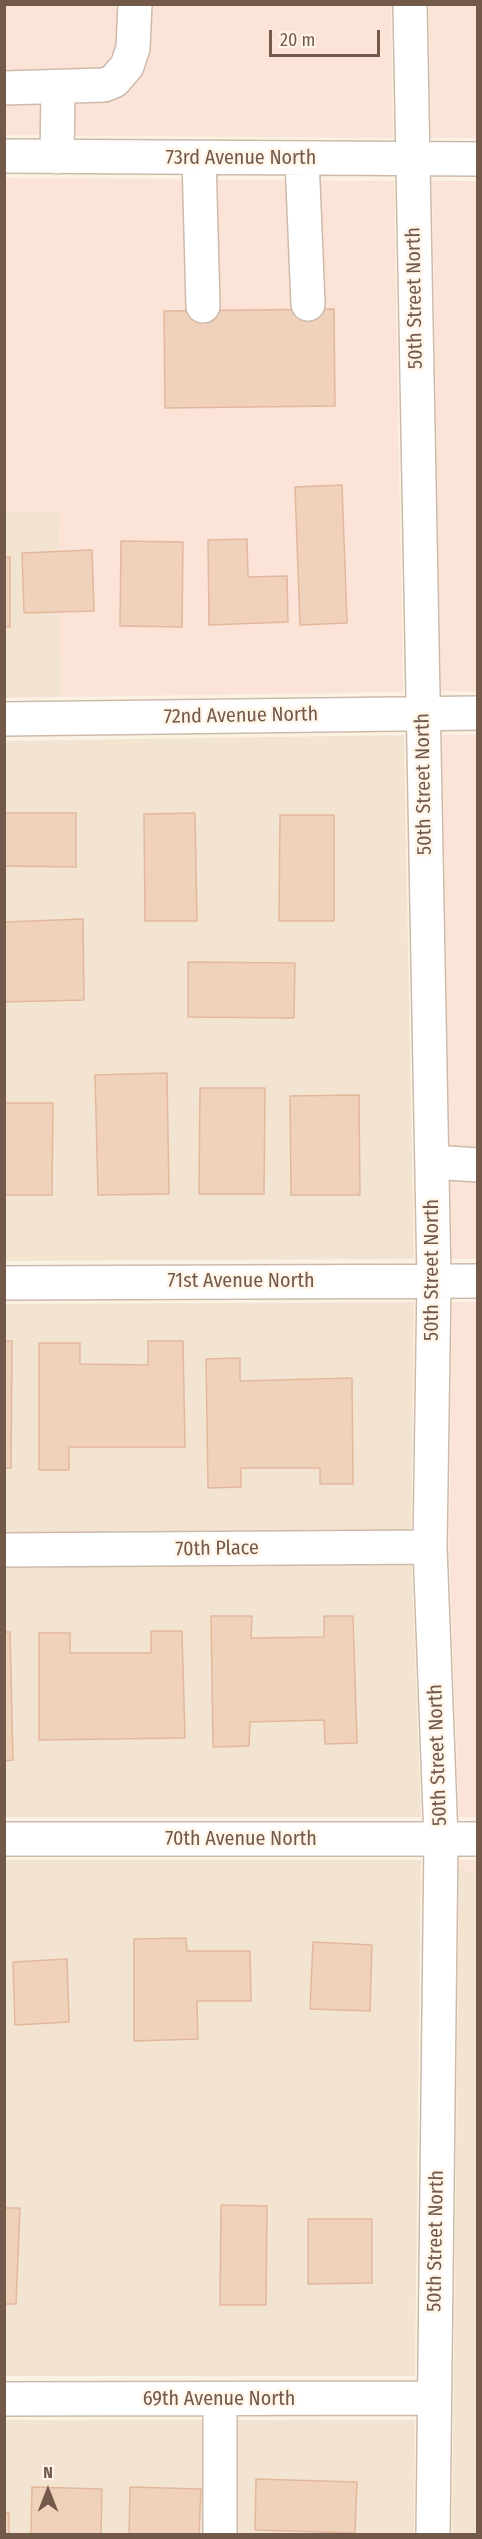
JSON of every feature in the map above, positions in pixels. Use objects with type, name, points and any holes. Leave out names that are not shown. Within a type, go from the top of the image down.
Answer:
[{"type":"street","points":[[4,88],[104,85],[119,76],[127,66],[133,48],[135,4]]},
{"type":"street","name":"50th Street North","points":[[410,4],[434,1280],[430,1546],[441,1839],[433,2535]]},
{"type":"street","points":[[57,157],[58,87]]},
{"type":"street","name":"73rd Avenue North","points":[[4,156],[477,159]]},
{"type":"street","points":[[199,158],[203,306]]},
{"type":"street","points":[[302,159],[308,304]]},
{"type":"street","name":"72nd Avenue North","points":[[4,719],[477,714]]},
{"type":"street","points":[[432,1162],[477,1165]]},
{"type":"street","name":"71st Avenue North","points":[[4,1283],[477,1281]]},
{"type":"street","name":"70th Place","points":[[4,1551],[430,1546]]},
{"type":"street","name":"70th Avenue North","points":[[4,1839],[477,1839]]},
{"type":"street","name":"69th Avenue North","points":[[4,2399],[434,2398]]},
{"type":"street","points":[[220,2399],[220,2535]]},
{"type":"shaded area","points":[[5,5],[391,5],[393,138],[5,135]]},
{"type":"shaded area","points":[[429,5],[477,5],[477,138],[431,138]]},
{"type":"shaded area","points":[[5,178],[394,181],[403,692],[61,697],[59,512],[5,510]]},
{"type":"shaded area","points":[[432,181],[477,181],[477,692],[441,691]]},
{"type":"shaded area","points":[[5,510],[59,512],[61,697],[5,698]]},
{"type":"shaded area","points":[[404,735],[414,1259],[5,1261],[4,741]]},
{"type":"shaded area","points":[[442,735],[477,735],[477,1259],[452,1259]]},
{"type":"shaded area","points":[[414,1302],[411,1547],[421,1817],[5,1817],[4,1304]]},
{"type":"shaded area","points":[[452,1302],[478,1302],[477,1817],[459,1817],[449,1547]]},
{"type":"shaded area","points":[[4,1860],[421,1860],[415,2376],[5,2376]]},
{"type":"shaded area","points":[[459,1860],[477,1860],[477,1876],[459,1867]]},
{"type":"shaded area","points":[[459,1867],[478,1876],[478,2534],[452,2534]]},
{"type":"shaded area","points":[[4,2420],[415,2420],[414,2534],[5,2534]]},
{"type":"building","points":[[334,309],[335,406],[165,408],[164,311]]},
{"type":"building","points":[[342,485],[347,623],[300,625],[295,487]]},
{"type":"building","points":[[247,539],[248,577],[287,576],[288,622],[209,625],[208,540]]},
{"type":"building","points":[[121,541],[183,542],[182,627],[120,626]]},
{"type":"building","points":[[92,550],[94,611],[24,613],[22,553]]},
{"type":"building","points":[[4,557],[10,557],[10,627],[4,627]]},
{"type":"building","points":[[4,813],[76,813],[76,867],[4,866]]},
{"type":"building","points":[[195,813],[197,921],[145,921],[144,814]]},
{"type":"building","points":[[280,815],[334,815],[334,921],[279,921]]},
{"type":"building","points":[[83,919],[84,1000],[4,1002],[4,922]]},
{"type":"building","points":[[188,962],[295,963],[294,1018],[188,1017]]},
{"type":"building","points":[[167,1073],[169,1194],[98,1195],[95,1075]]},
{"type":"building","points":[[200,1088],[265,1088],[264,1194],[199,1194]]},
{"type":"building","points":[[359,1095],[360,1195],[291,1195],[290,1096]]},
{"type":"building","points":[[4,1103],[53,1103],[52,1195],[4,1195]]},
{"type":"building","points":[[4,1341],[12,1341],[11,1468],[4,1468]]},
{"type":"building","points":[[148,1341],[183,1341],[185,1447],[69,1447],[69,1470],[39,1470],[39,1343],[80,1343],[80,1364],[148,1365]]},
{"type":"building","points":[[240,1358],[240,1381],[352,1378],[353,1484],[320,1484],[320,1468],[241,1468],[241,1487],[208,1488],[206,1359]]},
{"type":"building","points":[[211,1616],[252,1616],[251,1638],[324,1637],[324,1616],[353,1616],[357,1743],[325,1744],[324,1720],[250,1722],[249,1746],[213,1747]]},
{"type":"building","points":[[151,1631],[182,1631],[185,1738],[39,1740],[39,1633],[70,1633],[70,1653],[151,1653]]},
{"type":"building","points":[[4,1632],[10,1632],[13,1760],[4,1761]]},
{"type":"building","points":[[186,1938],[187,1951],[250,1951],[251,2001],[197,2001],[198,2039],[134,2041],[134,1939]]},
{"type":"building","points":[[313,1942],[372,1945],[370,2011],[310,2009]]},
{"type":"building","points":[[67,1959],[69,2022],[15,2025],[13,1962]]},
{"type":"building","points":[[221,2205],[267,2206],[266,2305],[220,2305]]},
{"type":"building","points":[[4,2208],[20,2208],[16,2304],[4,2304]]},
{"type":"building","points":[[308,2219],[372,2219],[372,2283],[308,2284]]},
{"type":"building","points":[[256,2479],[357,2482],[355,2533],[255,2530]]},
{"type":"building","points":[[32,2487],[102,2489],[101,2534],[31,2534]]},
{"type":"building","points":[[130,2487],[201,2489],[199,2534],[129,2534]]},
{"type":"building","points":[[4,2513],[9,2513],[9,2534],[4,2534]]}]
